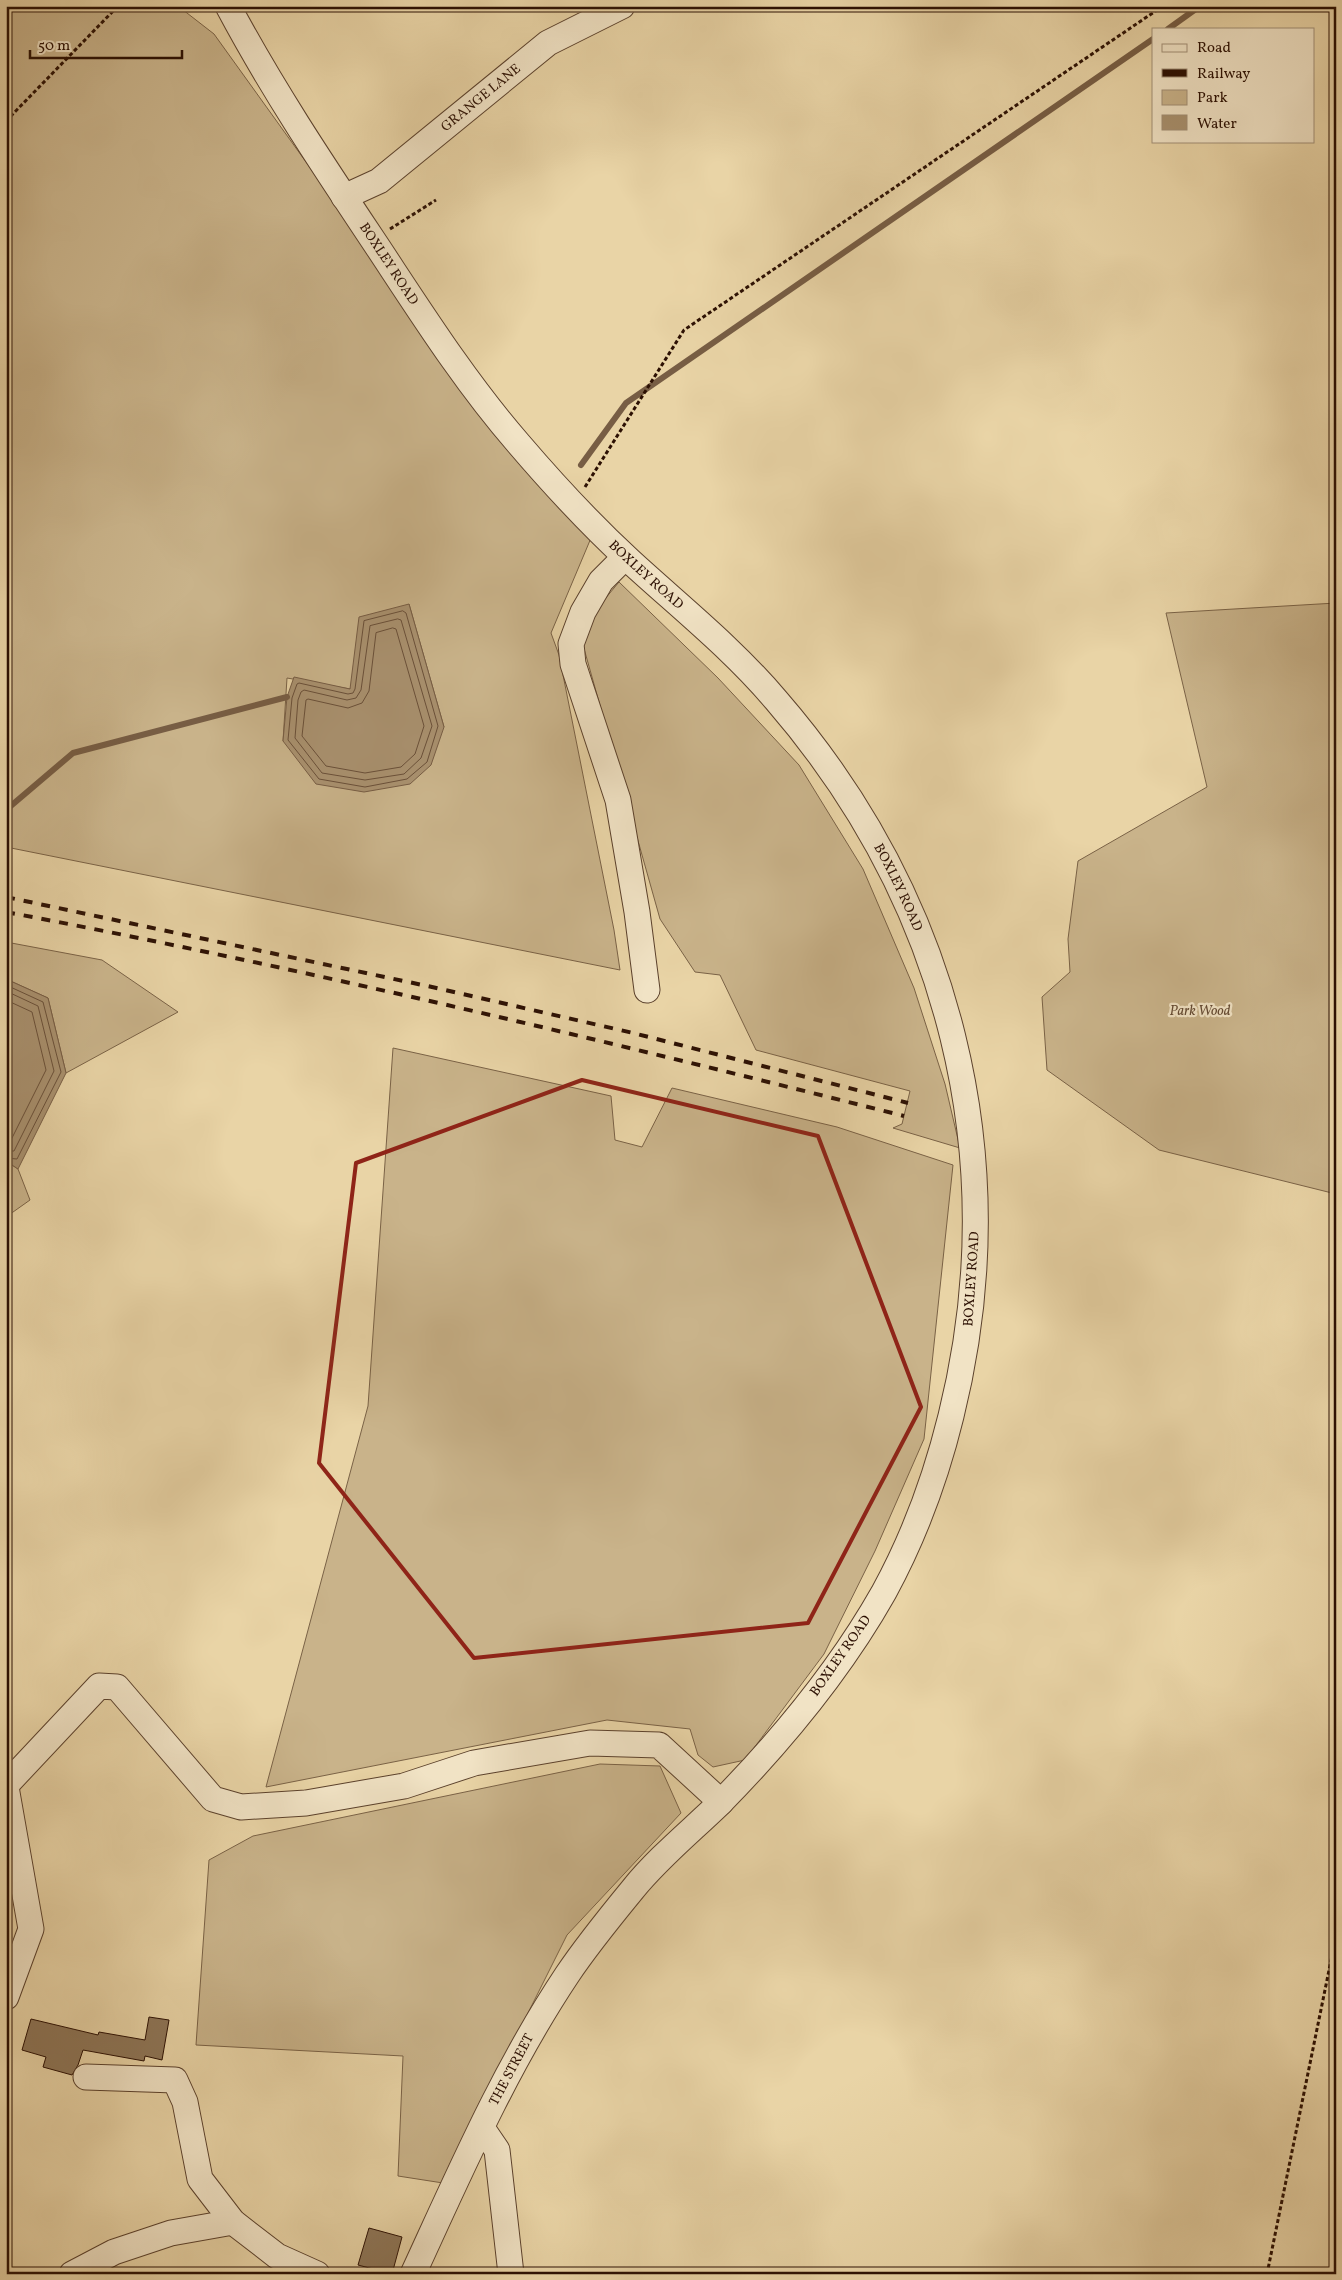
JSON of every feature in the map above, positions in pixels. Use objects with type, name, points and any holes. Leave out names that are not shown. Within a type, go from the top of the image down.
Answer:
[{"type":"street","name":"BOXLEY ROAD","points":[[228,6],[252,51],[344,197],[460,371],[518,444],[574,505],[625,557],[703,626],[776,699],[856,806],[903,893],[928,954],[952,1031],[962,1076],[970,1126],[976,1187],[974,1272],[969,1330],[958,1388],[946,1439],[927,1499],[885,1589],[852,1643],[827,1679],[771,1748],[721,1802],[639,1882]]},
{"type":"street","name":"GRANGE LANE","points":[[344,197],[379,181],[548,43],[622,6]]},
{"type":"street","points":[[625,557],[601,580],[593,592],[575,630],[571,644],[573,664],[618,800],[637,912],[647,990]]},
{"type":"street","points":[[6,1998],[31,1929],[6,1786],[99,1686],[117,1687],[213,1799],[241,1806],[306,1804],[404,1786],[474,1762],[590,1743],[659,1745],[721,1802]]},
{"type":"street","name":"THE STREET","points":[[413,2274],[482,2128],[519,2056],[568,1973],[639,1882]]},
{"type":"street","points":[[86,2077],[175,2080],[185,2102],[200,2179],[233,2222],[277,2256],[317,2274]]},
{"type":"street","points":[[482,2128],[497,2150],[511,2274]]},
{"type":"street","points":[[72,2274],[114,2252],[171,2234],[233,2222]]},
{"type":"path","points":[[6,121],[118,6]]},
{"type":"path","points":[[574,505],[684,330],[1163,6]]},
{"type":"path","points":[[373,240],[436,200]]},
{"type":"path","points":[[1267,2274],[1336,1936]]},
{"type":"highlighted area","points":[[582,1080],[818,1136],[921,1407],[808,1623],[474,1658],[319,1463],[356,1163]]},
{"type":"green space","points":[[6,6],[178,6],[214,34],[329,194],[591,538],[551,633],[559,655],[614,930],[620,970],[6,847]],"holes":[[[409,604],[444,727],[283,741],[287,678],[350,689]]]},
{"type":"green space","points":[[619,582],[718,678],[799,765],[863,869],[914,988],[945,1084],[960,1148],[893,1128],[902,1124],[910,1091],[756,1050],[720,975],[695,972],[660,919],[583,645],[590,617]]},
{"type":"green space","name":"Park Wood","points":[[1336,603],[1336,1194],[1159,1150],[1047,1070],[1042,997],[1070,972],[1068,939],[1078,861],[1207,787],[1166,613]]},
{"type":"green space","points":[[6,942],[102,960],[178,1012],[66,1073],[48,998],[6,979]]},
{"type":"green space","points":[[393,1048],[611,1096],[615,1140],[642,1147],[672,1088],[837,1127],[953,1165],[924,1439],[875,1551],[824,1654],[745,1760],[713,1767],[698,1755],[690,1729],[607,1720],[266,1787],[368,1406]]},
{"type":"green space","points":[[6,1161],[18,1169],[30,1200],[6,1217]]},
{"type":"green space","points":[[600,1764],[660,1766],[681,1813],[567,1935],[443,2183],[398,2176],[403,2056],[196,2045],[209,1860],[253,1836]]},
{"type":"water","points":[[409,604],[444,727],[431,765],[410,784],[364,792],[316,784],[283,741],[287,697],[294,677],[350,689],[359,617]]},
{"type":"water","points":[[6,979],[48,998],[66,1073],[18,1169],[6,1161]]},
{"type":"building","points":[[149,2017],[169,2020],[162,2060],[145,2056],[144,2061],[83,2050],[72,2075],[43,2067],[46,2057],[22,2050],[31,2019],[98,2035],[99,2032],[145,2040]]},
{"type":"building","points":[[369,2228],[402,2237],[392,2274],[358,2265]]},
{"type":"waterway","points":[[1169,28],[1200,6]]},
{"type":"waterway","points":[[581,465],[626,403],[1152,40]]},
{"type":"waterway","points":[[6,810],[73,753],[287,697]]},
{"type":"railway","points":[[6,897],[432,987],[633,1033],[908,1103]]},
{"type":"railway","points":[[6,912],[232,957],[457,1007],[681,1060],[904,1116]]}]
